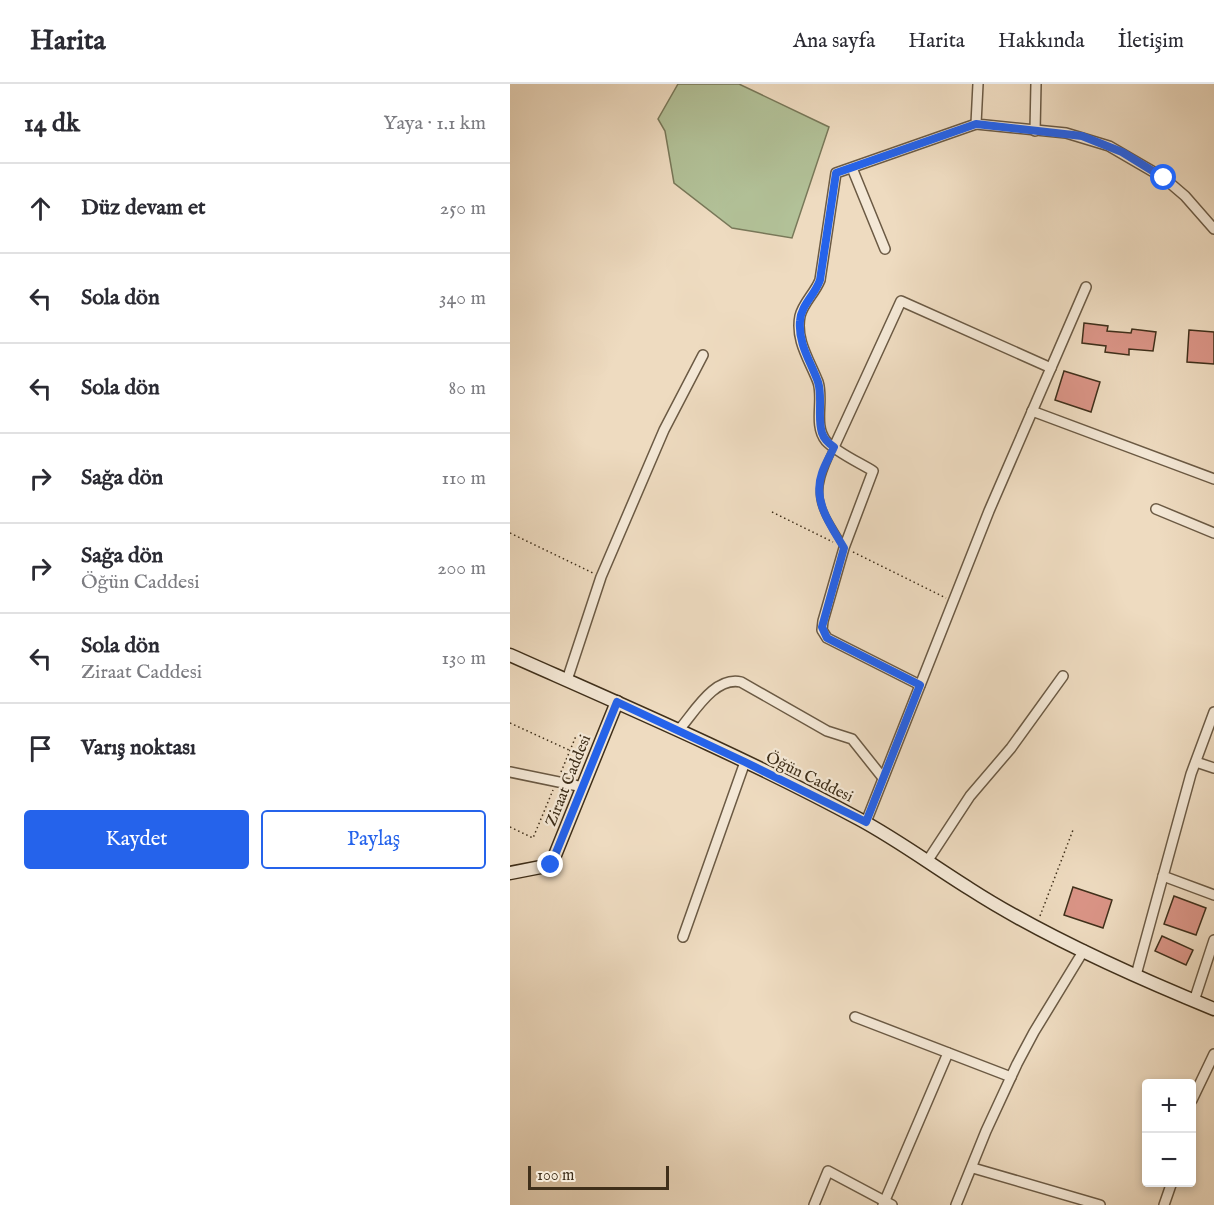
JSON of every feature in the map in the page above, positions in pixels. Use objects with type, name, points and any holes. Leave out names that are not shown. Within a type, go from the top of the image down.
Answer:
[{"type":"street","points":[[976,124],[978,84]]},
{"type":"street","points":[[1035,130],[1036,84]]},
{"type":"street","points":[[920,685],[827,638],[822,627],[844,548],[873,471],[826,441],[822,432],[819,383],[805,352],[800,319],[804,306],[814,295],[820,280],[836,173],[976,124],[1082,136],[1122,152],[1155,171],[1175,187],[1214,229]]},
{"type":"street","points":[[852,168],[885,249]]},
{"type":"street","points":[[866,822],[989,511],[1086,287]]},
{"type":"street","points":[[834,447],[901,301],[1051,368]]},
{"type":"street","points":[[567,680],[601,577],[664,430],[703,355]]},
{"type":"street","points":[[1032,411],[1214,479]]},
{"type":"street","points":[[1156,509],[1214,533]]},
{"type":"street","name":"Öğün Caddesi","points":[[510,655],[745,762],[866,822],[970,889],[1036,927],[1214,1009]]},
{"type":"street","points":[[928,860],[965,803],[1011,748],[1063,675]]},
{"type":"street","points":[[678,731],[715,687],[725,682],[741,682],[827,731],[852,739],[883,778]]},
{"type":"street","name":"Ziraat Caddesi","points":[[510,873],[551,865],[617,702]]},
{"type":"street","points":[[1136,975],[1196,762],[1214,712]]},
{"type":"street","points":[[683,937],[745,762]]},
{"type":"street","points":[[1196,762],[1214,768]]},
{"type":"street","points":[[510,772],[583,787]]},
{"type":"street","points":[[1163,876],[1214,895]]},
{"type":"street","points":[[1194,1001],[1214,940]]},
{"type":"street","points":[[956,1205],[1011,1077],[1034,1032],[1084,950]]},
{"type":"street","points":[[855,1017],[1011,1077]]},
{"type":"street","points":[[814,1205],[828,1171],[886,1204],[948,1053]]},
{"type":"street","points":[[1196,1090],[1214,1054]]},
{"type":"street","points":[[972,1168],[1100,1205]]},
{"type":"street","points":[[1164,1205],[1170,1187]]},
{"type":"lane","points":[[834,447],[822,472],[819,495],[828,521],[844,548]]},
{"type":"path","points":[[772,512],[953,601]]},
{"type":"path","points":[[510,532],[601,577]]},
{"type":"path","points":[[510,723],[570,751]]},
{"type":"path","points":[[510,827],[533,838],[576,736]]},
{"type":"path","points":[[1036,927],[1073,830]]},
{"type":"green space","points":[[678,84],[739,84],[829,127],[792,238],[732,228],[674,183],[665,131],[658,119]]},
{"type":"building","points":[[1084,323],[1108,326],[1107,331],[1131,333],[1132,329],[1156,332],[1153,351],[1129,349],[1129,355],[1105,352],[1106,346],[1082,343]]},
{"type":"building","points":[[1189,330],[1214,332],[1214,364],[1187,362]]},
{"type":"building","points":[[1064,371],[1100,382],[1091,412],[1055,400]]},
{"type":"building","points":[[1073,887],[1112,900],[1103,928],[1064,915]]},
{"type":"building","points":[[1174,896],[1206,908],[1196,935],[1164,924]]},
{"type":"building","points":[[1162,936],[1193,950],[1186,965],[1155,951]]},
{"type":"route","points":[[551,865],[617,702],[866,822],[920,685],[827,638],[822,627],[844,548],[828,521],[819,495],[822,472],[834,447],[826,441],[822,432],[819,383],[802,342],[800,319],[804,306],[814,295],[822,272],[836,173],[976,124],[1082,136],[1122,152],[1164,178]]}]
